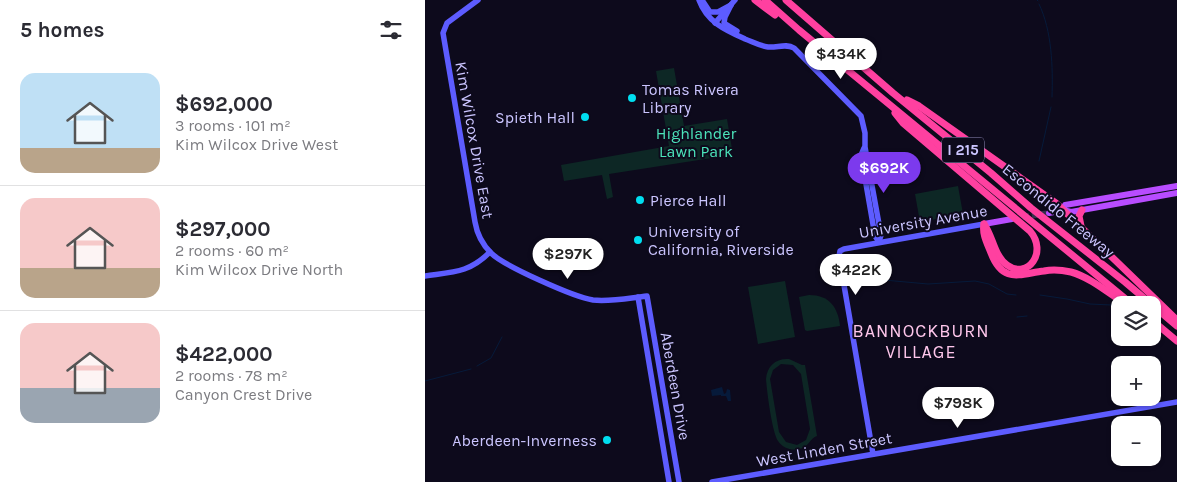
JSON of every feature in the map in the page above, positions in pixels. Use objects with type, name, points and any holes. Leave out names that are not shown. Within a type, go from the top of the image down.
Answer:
[{"type":"highway","points":[[755,0],[799,30]]},
{"type":"highway","name":"Escondido Freeway","points":[[765,0],[885,102],[1122,296]]},
{"type":"highway","name":"Escondido Freeway","points":[[786,0],[893,93],[1031,208],[1048,216],[1177,326]]},
{"type":"highway","points":[[791,0],[797,9]]},
{"type":"highway","points":[[893,93],[919,106],[1043,193],[1177,320]]},
{"type":"highway","points":[[885,102],[903,123],[1024,225],[1036,239],[1038,250],[1030,265],[1013,268],[1003,262],[996,250],[989,230],[984,224]]},
{"type":"highway","points":[[1081,227],[1079,216],[1082,210]]},
{"type":"highway","points":[[984,224],[982,231],[994,261],[1004,272],[1020,276],[1049,270],[1070,272],[1089,280],[1113,296]]},
{"type":"highway","points":[[1161,328],[1177,341]]},
{"type":"main road","points":[[1063,210],[1065,205],[1177,186]]},
{"type":"main road","points":[[1048,216],[1063,210],[1071,212],[1177,193]]},
{"type":"main road","name":"University Avenue","points":[[984,224],[1012,219]]},
{"type":"street","name":"Kim Wilcox Drive East","points":[[478,0],[447,24],[443,30],[475,224],[481,239],[490,252]]},
{"type":"street","points":[[701,0],[711,12],[717,12],[731,5]]},
{"type":"street","points":[[701,0],[704,11],[715,23],[741,37],[766,47],[789,45],[797,49],[861,116],[881,235],[879,242]]},
{"type":"street","points":[[715,23],[735,0]]},
{"type":"street","points":[[731,5],[724,23],[741,34],[741,37]]},
{"type":"street","name":"University Avenue","points":[[873,454],[846,301],[839,256],[840,251],[879,242],[984,224]]},
{"type":"street","points":[[425,276],[470,268],[490,252],[505,263],[579,296],[603,301],[638,297]]},
{"type":"street","name":"Aberdeen Drive","points":[[669,482],[638,297],[647,296],[679,482]]},
{"type":"street","name":"West Linden Street","points":[[712,482],[1177,402]]},
{"type":"green space","name":"Highlander Lawn Park","points":[[674,68],[684,126],[727,119],[732,149],[730,149],[731,155],[609,174],[613,197],[607,199],[602,175],[564,181],[561,165],[669,146],[656,71]]},
{"type":"green space","points":[[958,186],[963,214],[920,222],[915,194]]},
{"type":"green space","points":[[785,281],[795,337],[758,344],[748,287]]},
{"type":"green space","points":[[809,295],[822,297],[831,303],[837,313],[840,326],[805,330],[799,297]]},
{"type":"green space","points":[[784,359],[805,365],[817,436],[805,447],[796,450],[785,447],[778,441],[767,393],[766,379],[768,370],[776,361]],"holes":[[[781,364],[793,365],[801,374],[810,429],[806,440],[797,445],[786,442],[779,432],[770,379],[773,370]]]},
{"type":"water","points":[[722,387],[724,394],[727,389],[730,390],[731,401],[728,401],[726,396],[712,396],[711,390]]},
{"type":"waterway","points":[[1039,4],[1049,37],[1052,62],[1052,97]]},
{"type":"waterway","points":[[1039,161],[1051,107]]},
{"type":"waterway","points":[[852,280],[884,280],[928,284],[975,281],[989,284],[1007,294],[1016,295]]},
{"type":"waterway","points":[[1040,295],[1090,304],[1111,305]]},
{"type":"waterway","points":[[1017,317],[1027,316]]},
{"type":"waterway","points":[[477,366],[491,358],[502,337]]},
{"type":"waterway","points":[[425,381],[471,369]]},
{"type":"tunnel","points":[[1023,217],[1049,213]]},
{"type":"place","name":"Tomas Rivera Library","points":[[632,98]]},
{"type":"place","name":"Spieth Hall","points":[[585,117]]},
{"type":"place","name":"Pierce Hall","points":[[640,200]]},
{"type":"place","name":"University of California, Riverside","points":[[638,240]]},
{"type":"place","name":"Aberdeen-Inverness","points":[[607,440]]},
{"type":"district","name":"BANNOCKBURN VILLAGE","points":[[921,341]]}]
